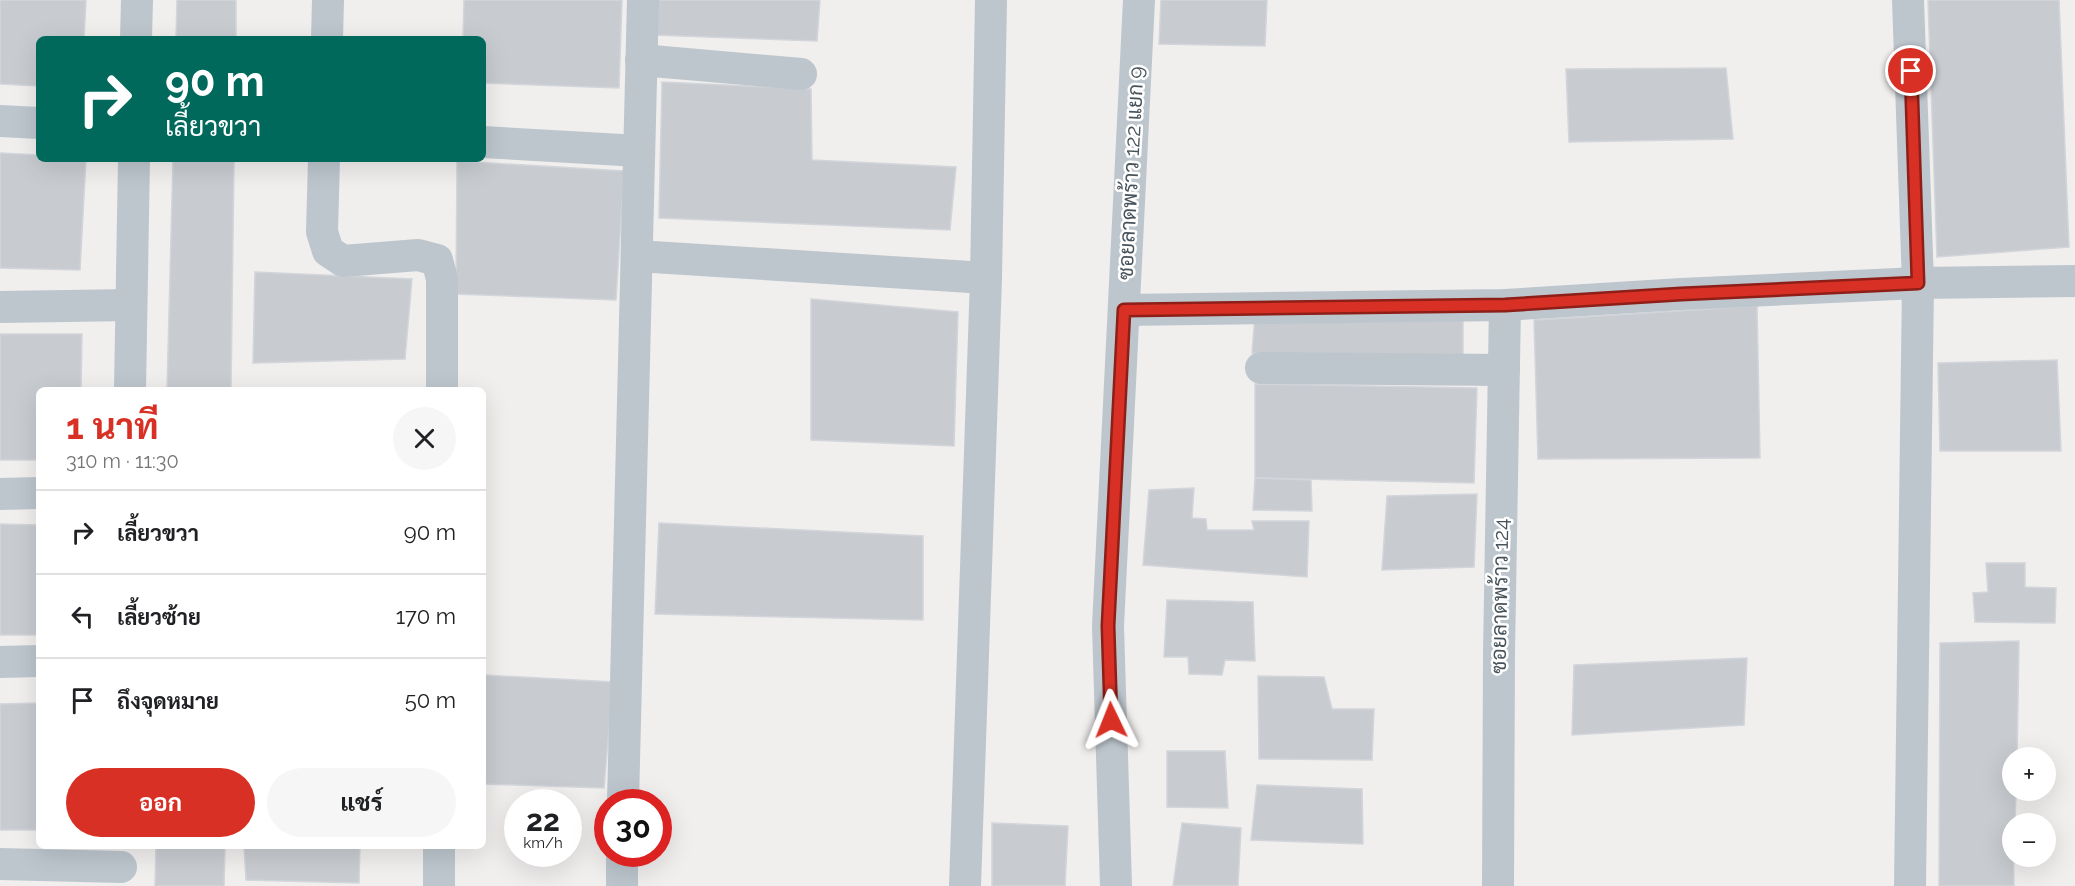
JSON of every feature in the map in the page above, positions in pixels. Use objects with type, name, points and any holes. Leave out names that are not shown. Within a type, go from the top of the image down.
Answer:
[{"type":"street","points":[[136,36],[137,0]]},
{"type":"street","points":[[327,36],[328,0]]},
{"type":"street","points":[[623,789],[643,0]]},
{"type":"street","points":[[965,886],[986,278],[991,0]]},
{"type":"street","name":"ซอยลาดพร้าว 122 แยก 9","points":[[1116,886],[1108,626],[1139,0]]},
{"type":"street","points":[[1908,0],[1918,283],[1910,886]]},
{"type":"street","points":[[641,60],[801,74]]},
{"type":"street","points":[[0,121],[36,123]]},
{"type":"street","points":[[486,142],[639,151]]},
{"type":"street","points":[[130,387],[134,162]]},
{"type":"street","points":[[324,162],[322,232],[328,251],[343,261],[418,255],[437,260],[442,279],[441,387]]},
{"type":"street","points":[[637,256],[986,278]]},
{"type":"street","points":[[1124,310],[1505,305],[1918,283],[2075,281]]},
{"type":"street","points":[[0,308],[131,305]]},
{"type":"street","name":"ซอยลาดพร้าว 124","points":[[1498,886],[1499,653],[1505,305]]},
{"type":"street","points":[[1261,368],[1504,370]]},
{"type":"street","points":[[0,494],[36,493]]},
{"type":"street","points":[[0,662],[36,661]]},
{"type":"street","points":[[439,849],[439,886]]},
{"type":"street","points":[[0,864],[121,866]]},
{"type":"street","points":[[622,867],[622,886]]},
{"type":"building","points":[[0,0],[86,0],[84,36],[36,36],[36,86],[0,84]]},
{"type":"building","points":[[177,0],[236,0],[236,36],[176,36]]},
{"type":"building","points":[[464,0],[622,0],[619,88],[486,83],[486,36],[463,36]]},
{"type":"building","points":[[655,0],[820,0],[817,41],[653,35]]},
{"type":"building","points":[[1161,0],[1267,0],[1265,46],[1159,44]]},
{"type":"building","points":[[1928,0],[2059,0],[2069,247],[1937,257]]},
{"type":"building","points":[[1726,68],[1733,139],[1569,142],[1566,69]]},
{"type":"building","points":[[662,82],[811,89],[812,160],[956,167],[950,230],[659,218]]},
{"type":"building","points":[[0,153],[36,155],[36,162],[86,162],[80,270],[0,268]]},
{"type":"building","points":[[173,162],[234,162],[231,387],[167,387]]},
{"type":"building","points":[[457,162],[624,171],[616,300],[456,294]]},
{"type":"building","points":[[255,272],[412,279],[405,359],[253,363]]},
{"type":"building","points":[[811,299],[958,312],[954,446],[811,440]]},
{"type":"building","points":[[1757,306],[1760,458],[1538,459],[1534,320]]},
{"type":"building","points":[[1463,311],[1463,355],[1252,353],[1255,316]]},
{"type":"building","points":[[0,334],[82,334],[81,387],[36,387],[36,460],[0,460]]},
{"type":"building","points":[[2057,360],[2061,451],[1940,451],[1938,363]]},
{"type":"building","points":[[1255,384],[1477,388],[1474,483],[1255,478]]},
{"type":"building","points":[[1255,478],[1311,480],[1312,511],[1253,510]]},
{"type":"building","points":[[1194,488],[1192,518],[1206,519],[1207,530],[1254,530],[1252,521],[1309,521],[1307,577],[1143,565],[1149,490]]},
{"type":"building","points":[[1477,494],[1474,567],[1382,570],[1387,496]]},
{"type":"building","points":[[659,523],[923,536],[923,620],[655,614]]},
{"type":"building","points":[[0,524],[36,525],[36,635],[0,635]]},
{"type":"building","points":[[1986,563],[2025,563],[2025,587],[2056,588],[2055,623],[1975,622],[1973,593],[1988,592]]},
{"type":"building","points":[[1167,600],[1253,602],[1255,661],[1225,660],[1222,675],[1189,674],[1188,657],[1164,657]]},
{"type":"building","points":[[2019,641],[2017,747],[2002,747],[2002,801],[2016,801],[2015,813],[2002,813],[2002,867],[2014,867],[2014,886],[1939,886],[1940,643]]},
{"type":"building","points":[[1747,658],[1744,725],[1572,735],[1574,665]]},
{"type":"building","points":[[486,675],[613,682],[604,788],[486,784]]},
{"type":"building","points":[[1258,676],[1324,677],[1332,709],[1374,709],[1372,760],[1259,759]]},
{"type":"building","points":[[36,703],[36,830],[0,830],[0,704]]},
{"type":"building","points":[[1167,751],[1225,751],[1228,808],[1167,807]]},
{"type":"building","points":[[1257,785],[1362,789],[1363,844],[1251,840]]},
{"type":"building","points":[[992,823],[1068,826],[1065,886],[992,886]]},
{"type":"building","points":[[1182,823],[1241,828],[1238,886],[1173,886]]},
{"type":"building","points":[[156,849],[225,849],[224,886],[155,886]]},
{"type":"building","points":[[244,849],[360,849],[359,883],[246,880]]},
{"type":"route","points":[[1111,720],[1108,626],[1124,310],[1505,305],[1918,283],[1911,71]]}]
